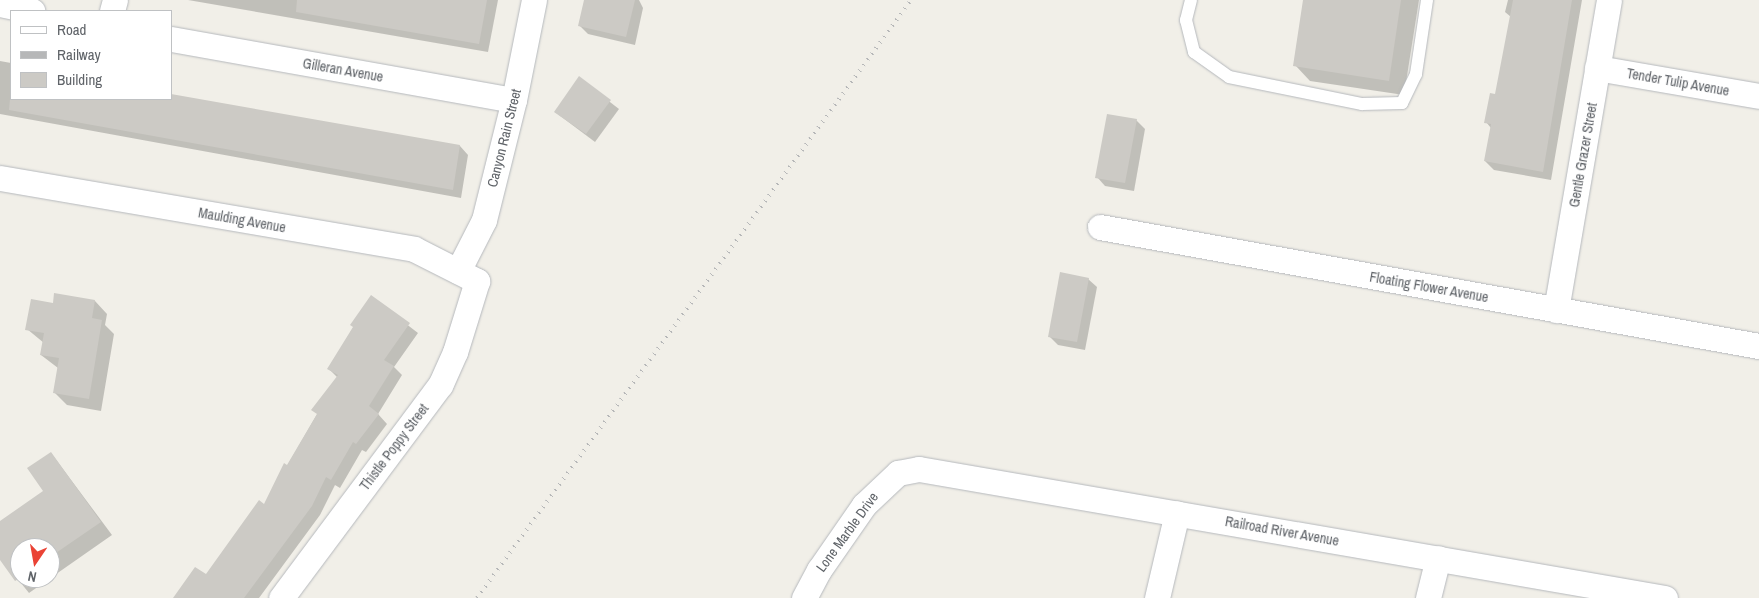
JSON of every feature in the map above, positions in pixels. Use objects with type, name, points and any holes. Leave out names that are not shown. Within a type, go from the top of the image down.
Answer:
[{"type":"street","name":"Canyon Rain Street","points":[[468,276],[514,100],[534,0]]},
{"type":"street","name":"Gentle Grazer Street","points":[[1556,310],[1609,0]]},
{"type":"street","points":[[0,4],[27,10]]},
{"type":"street","name":"Gilleran Avenue","points":[[172,39],[514,100]]},
{"type":"street","name":"Tender Tulip Avenue","points":[[1597,68],[1759,96]]},
{"type":"street","name":"Maulding Avenue","points":[[0,178],[414,249],[468,276]]},
{"type":"street","name":"Floating Flower Avenue","points":[[1100,227],[1759,346]]},
{"type":"street","name":"Thistle Poppy Street","points":[[281,598],[440,385],[455,352],[468,276]]},
{"type":"street","name":"Railroad River Avenue","points":[[898,474],[919,469],[1665,598]]},
{"type":"street","name":"Lone Marble Drive","points":[[804,598],[819,570],[864,505],[898,474]]},
{"type":"street","points":[[1157,598],[1177,513]]},
{"type":"street","points":[[1428,598],[1438,558]]},
{"type":"lane","points":[[1190,0],[1186,20],[1194,52],[1229,76],[1362,104],[1402,103],[1416,74],[1427,0]]},
{"type":"building","points":[[297,0],[487,0],[479,44],[296,12]]},
{"type":"building","points":[[584,0],[635,0],[626,37],[578,26]]},
{"type":"building","points":[[1303,0],[1401,0],[1389,81],[1293,66]]},
{"type":"building","points":[[1513,0],[1572,0],[1543,172],[1484,161],[1491,124],[1484,123],[1490,93],[1495,94]]},
{"type":"building","points":[[579,76],[611,100],[586,134],[554,112]]},
{"type":"building","points":[[172,94],[460,145],[453,190],[9,110],[10,99],[172,100]]},
{"type":"building","points":[[1107,114],[1137,119],[1125,183],[1095,178]]},
{"type":"building","points":[[1060,272],[1089,278],[1077,342],[1048,337]]},
{"type":"building","points":[[54,293],[95,300],[92,318],[102,320],[89,399],[53,393],[59,358],[40,355],[44,333],[25,330],[31,299],[53,303]]},
{"type":"building","points":[[371,295],[410,323],[384,360],[394,366],[369,406],[379,414],[356,444],[353,442],[331,480],[326,477],[312,506],[244,598],[173,598],[195,567],[206,574],[259,500],[264,504],[284,463],[287,465],[317,414],[311,410],[338,375],[327,369],[353,327],[350,325]]},
{"type":"building","points":[[51,452],[101,522],[60,550],[60,538],[10,538],[10,574],[0,560],[0,521],[43,491],[27,468]]},
{"type":"railway","points":[[477,598],[911,0]]}]
